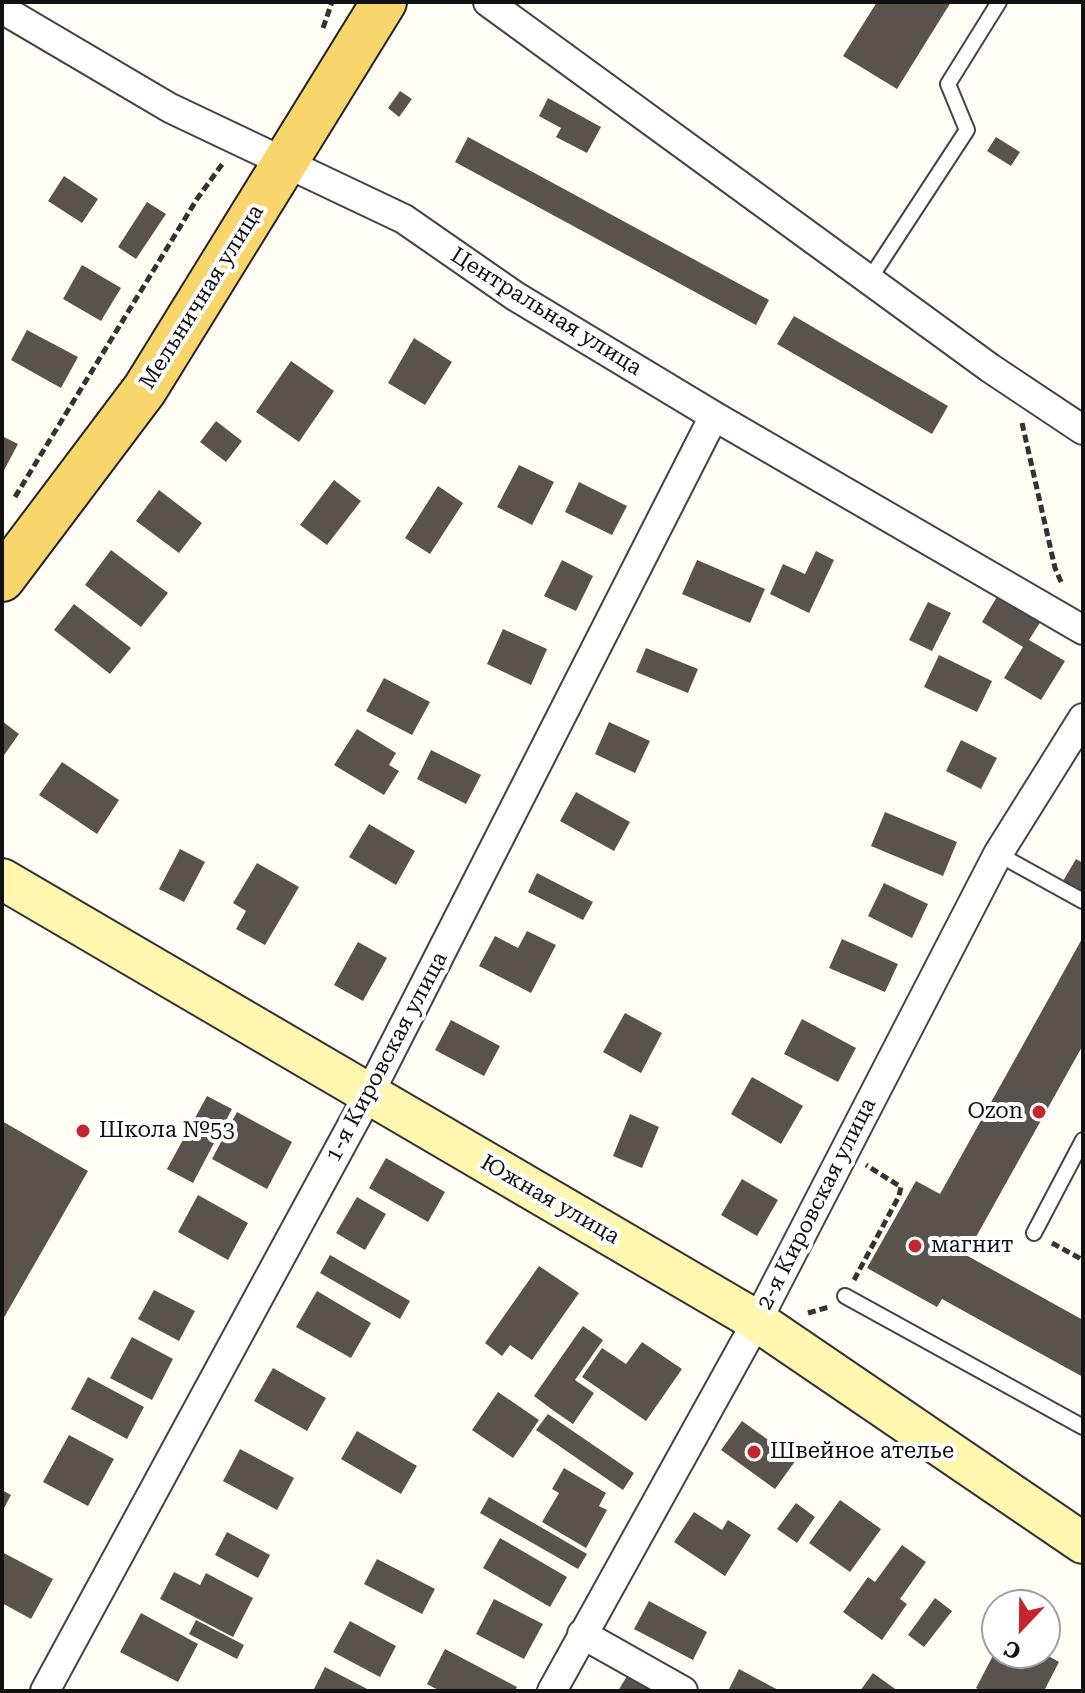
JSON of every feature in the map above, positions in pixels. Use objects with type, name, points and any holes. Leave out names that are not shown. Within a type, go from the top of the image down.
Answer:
[{"type":"main road","name":"Мельничная улица","points":[[2,579],[145,389],[384,2]]},
{"type":"street","points":[[488,2],[1012,384],[1083,430]]},
{"type":"street","name":"Центральная улица","points":[[2,9],[170,108],[404,219],[515,296],[714,416],[1083,630]]},
{"type":"street","name":"1-я Кировская улица","points":[[45,1691],[369,1094],[714,416]]},
{"type":"street","name":"2-я Кировская улица","points":[[552,1691],[763,1309],[998,854],[1083,718]]},
{"type":"street","name":"Южная улица","points":[[2,879],[369,1094],[763,1309],[1083,1543]]},
{"type":"street","points":[[582,1634],[683,1691]]},
{"type":"lane","points":[[869,280],[967,130],[948,84],[999,2]]},
{"type":"lane","points":[[998,854],[1083,901]]},
{"type":"lane","points":[[1034,1233],[1083,1140]]},
{"type":"lane","points":[[845,1296],[1083,1427]]},
{"type":"path","points":[[319,40],[332,2]]},
{"type":"path","points":[[12,502],[197,199],[223,162],[243,142]]},
{"type":"path","points":[[1012,384],[1055,568],[1064,591]]},
{"type":"path","points":[[763,1309],[791,1309],[805,1314],[821,1312],[845,1296],[899,1196],[901,1187],[894,1181],[844,1153]]},
{"type":"path","points":[[1034,1233],[1083,1260]]},
{"type":"building","points":[[877,2],[951,2],[897,89],[843,56]]},
{"type":"building","points":[[400,91],[412,99],[399,117],[388,108]]},
{"type":"building","points":[[548,98],[601,127],[587,153],[556,137],[561,128],[539,116]]},
{"type":"building","points":[[468,137],[769,300],[756,325],[455,162]]},
{"type":"building","points":[[996,137],[1020,152],[1011,166],[987,151]]},
{"type":"building","points":[[64,176],[98,199],[82,223],[48,201]]},
{"type":"building","points":[[147,202],[166,214],[136,259],[118,247]]},
{"type":"building","points":[[82,265],[121,288],[101,321],[63,299]]},
{"type":"building","points":[[794,316],[948,406],[932,434],[777,344]]},
{"type":"building","points":[[27,330],[78,357],[61,388],[11,360]]},
{"type":"building","points":[[414,338],[452,362],[425,405],[388,383]]},
{"type":"building","points":[[291,361],[334,391],[299,442],[256,412]]},
{"type":"building","points":[[216,421],[242,441],[226,462],[200,442]]},
{"type":"building","points":[[2,436],[18,444],[2,474]]},
{"type":"building","points":[[519,465],[554,482],[532,525],[497,507]]},
{"type":"building","points":[[334,480],[361,501],[327,545],[300,525]]},
{"type":"building","points":[[579,482],[627,506],[612,535],[565,512]]},
{"type":"building","points":[[438,486],[463,503],[430,554],[405,538]]},
{"type":"building","points":[[159,490],[202,523],[179,553],[136,521]]},
{"type":"building","points":[[111,550],[168,593],[141,627],[85,585]]},
{"type":"building","points":[[816,551],[834,560],[809,613],[770,594],[783,564],[805,574]]},
{"type":"building","points":[[562,560],[593,576],[576,611],[544,596]]},
{"type":"building","points":[[697,560],[765,589],[750,623],[682,594]]},
{"type":"building","points":[[998,595],[1041,621],[1029,640],[1065,661],[1041,700],[1004,678],[1023,647],[982,622]]},
{"type":"building","points":[[928,602],[951,613],[932,651],[909,640]]},
{"type":"building","points":[[74,604],[131,648],[110,674],[54,630]]},
{"type":"building","points":[[503,629],[547,649],[531,685],[487,664]]},
{"type":"building","points":[[646,648],[698,669],[688,693],[636,672]]},
{"type":"building","points":[[939,655],[992,681],[977,712],[924,687]]},
{"type":"building","points":[[384,678],[430,702],[412,735],[366,711]]},
{"type":"building","points":[[2,721],[19,734],[2,758]]},
{"type":"building","points":[[609,722],[650,741],[635,773],[595,754]]},
{"type":"building","points":[[357,729],[396,753],[389,765],[399,771],[384,795],[334,765]]},
{"type":"building","points":[[961,740],[997,758],[981,789],[946,771]]},
{"type":"building","points":[[431,750],[481,775],[466,804],[417,779]]},
{"type":"building","points":[[62,762],[119,800],[97,834],[39,795]]},
{"type":"building","points":[[576,792],[630,822],[614,851],[560,821]]},
{"type":"building","points":[[885,812],[957,842],[943,876],[871,846]]},
{"type":"building","points":[[369,824],[415,851],[396,885],[349,857]]},
{"type":"building","points":[[180,849],[205,862],[184,902],[159,889]]},
{"type":"building","points":[[1076,859],[1083,863],[1083,892],[1063,881]]},
{"type":"building","points":[[257,863],[299,887],[265,945],[236,929],[246,911],[233,903]]},
{"type":"building","points":[[537,873],[593,902],[583,920],[528,892]]},
{"type":"building","points":[[884,883],[928,904],[912,938],[868,916]]},
{"type":"building","points":[[527,931],[556,945],[531,993],[479,966],[495,936],[518,948]]},
{"type":"building","points":[[1083,937],[1083,1045],[966,1255],[1083,1320],[1083,1377],[942,1299],[937,1307],[867,1268],[916,1181],[940,1194]]},
{"type":"building","points":[[842,939],[898,964],[885,992],[829,968]]},
{"type":"building","points":[[358,942],[387,958],[363,1001],[334,985]]},
{"type":"building","points":[[625,1013],[662,1033],[641,1073],[603,1052]]},
{"type":"building","points":[[802,1019],[856,1048],[838,1082],[784,1054]]},
{"type":"building","points":[[451,1020],[500,1046],[484,1076],[435,1050]]},
{"type":"building","points":[[752,1077],[803,1106],[781,1144],[731,1114]]},
{"type":"building","points":[[207,1096],[232,1109],[193,1183],[167,1169]]},
{"type":"building","points":[[237,1112],[292,1142],[267,1189],[212,1159]]},
{"type":"building","points":[[630,1114],[659,1127],[642,1168],[613,1156]]},
{"type":"building","points":[[2,1121],[88,1171],[2,1321]]},
{"type":"building","points":[[386,1158],[445,1192],[428,1222],[369,1188]]},
{"type":"building","points":[[742,1179],[778,1200],[757,1236],[721,1215]]},
{"type":"building","points":[[198,1195],[248,1223],[228,1260],[178,1232]]},
{"type":"building","points":[[357,1197],[386,1214],[365,1250],[336,1233]]},
{"type":"building","points":[[330,1255],[410,1301],[400,1319],[320,1273]]},
{"type":"building","points":[[539,1266],[579,1293],[532,1360],[510,1345],[502,1356],[485,1343]]},
{"type":"building","points":[[154,1290],[195,1311],[179,1341],[138,1319]]},
{"type":"building","points":[[317,1291],[371,1323],[351,1358],[296,1327]]},
{"type":"building","points":[[583,1326],[603,1340],[575,1380],[594,1393],[573,1424],[534,1396]]},
{"type":"building","points":[[132,1337],[173,1359],[152,1400],[110,1378]]},
{"type":"building","points":[[642,1342],[682,1369],[646,1421],[582,1377],[602,1348],[626,1364]]},
{"type":"building","points":[[273,1368],[326,1398],[307,1431],[254,1401]]},
{"type":"building","points":[[88,1377],[144,1407],[127,1439],[71,1409]]},
{"type":"building","points":[[498,1392],[539,1420],[513,1458],[472,1430]]},
{"type":"building","points":[[548,1414],[634,1473],[623,1490],[536,1430]]},
{"type":"building","points":[[742,1421],[796,1460],[775,1489],[721,1450]]},
{"type":"building","points":[[357,1431],[417,1466],[401,1494],[341,1459]]},
{"type":"building","points":[[69,1435],[114,1459],[88,1506],[43,1482]]},
{"type":"building","points":[[240,1449],[294,1478],[277,1510],[223,1481]]},
{"type":"building","points":[[564,1468],[606,1493],[599,1506],[607,1510],[586,1548],[542,1522],[559,1493],[552,1489]]},
{"type":"building","points":[[2,1490],[11,1495],[2,1512]]},
{"type":"building","points":[[489,1497],[587,1554],[578,1569],[480,1513]]},
{"type":"building","points":[[840,1500],[881,1529],[850,1572],[809,1543]]},
{"type":"building","points":[[796,1503],[815,1517],[797,1543],[777,1529]]},
{"type":"building","points":[[694,1512],[722,1530],[728,1520],[751,1535],[725,1576],[674,1542]]},
{"type":"building","points":[[227,1532],[270,1555],[258,1578],[215,1555]]},
{"type":"building","points":[[500,1538],[567,1577],[550,1607],[483,1568]]},
{"type":"building","points":[[902,1545],[926,1562],[900,1599],[907,1604],[882,1640],[843,1612],[868,1577],[875,1582]]},
{"type":"building","points":[[2,1552],[53,1579],[31,1619],[2,1603]]},
{"type":"building","points":[[377,1559],[435,1589],[422,1614],[364,1584]]},
{"type":"building","points":[[174,1572],[200,1585],[206,1573],[253,1598],[233,1637],[160,1599]]},
{"type":"building","points":[[935,1598],[952,1611],[924,1647],[908,1635]]},
{"type":"building","points":[[494,1599],[543,1624],[524,1659],[476,1634]]},
{"type":"building","points":[[649,1601],[707,1632],[693,1660],[634,1629]]},
{"type":"building","points":[[141,1613],[198,1644],[178,1682],[120,1652]]},
{"type":"building","points":[[196,1620],[244,1645],[237,1659],[189,1634]]},
{"type":"building","points":[[350,1621],[396,1646],[380,1677],[333,1652]]},
{"type":"building","points":[[445,1649],[517,1687],[515,1691],[440,1691],[427,1684]]},
{"type":"building","points":[[325,1667],[371,1691],[313,1691]]},
{"type":"building","points":[[739,1669],[780,1691],[728,1691]]},
{"type":"building","points":[[986,1669],[1055,1669],[1044,1691],[981,1691],[976,1688]]},
{"type":"building","points":[[873,1673],[898,1691],[860,1691]]},
{"type":"building","points":[[627,1676],[652,1691],[618,1691]]},
{"type":"place","name":"Ozon","points":[[1039,1112]]},
{"type":"place","name":"Школа №53","points":[[83,1131]]},
{"type":"place","name":"магнит","points":[[915,1246]]},
{"type":"place","name":"Швейное ателье","points":[[754,1452]]}]
